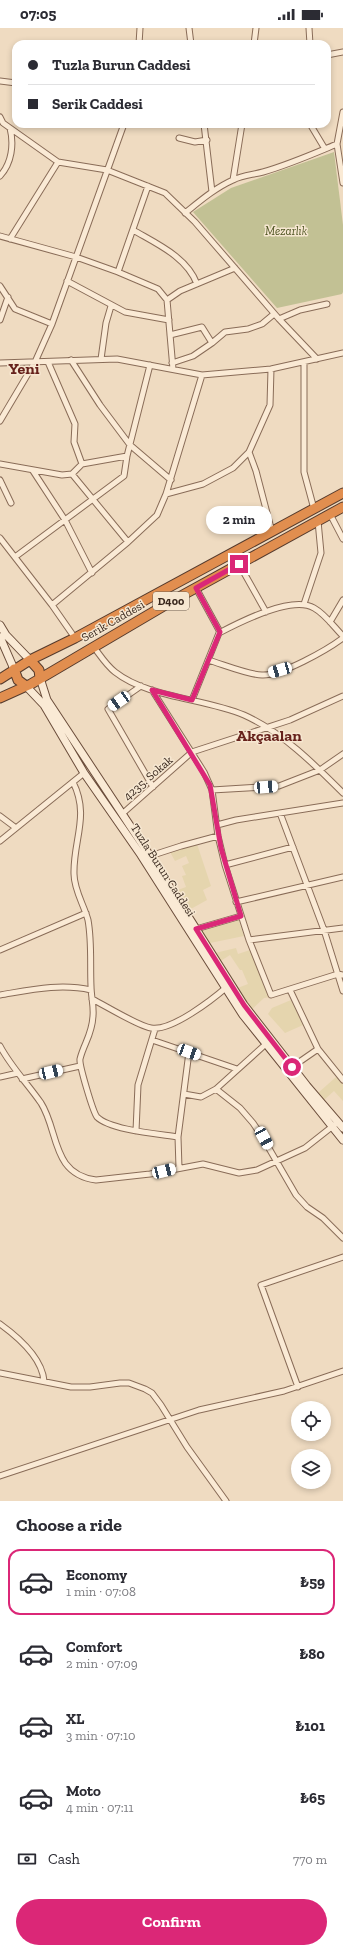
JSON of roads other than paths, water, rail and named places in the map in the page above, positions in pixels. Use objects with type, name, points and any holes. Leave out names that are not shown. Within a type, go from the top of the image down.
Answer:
[{"type":"highway","name":"Serik Caddesi","points":[[0,679],[30,660],[75,638],[343,493]]},
{"type":"highway","name":"Serik Caddesi","points":[[0,698],[26,686],[93,646],[343,507]]},
{"type":"highway","points":[[30,660],[39,670],[40,678]]},
{"type":"highway","points":[[14,669],[18,680],[26,686]]},
{"type":"main road","points":[[0,625],[6,635],[30,660]]},
{"type":"main road","points":[[0,637],[14,669]]},
{"type":"main road","name":"Tuzla Burun Caddesi","points":[[40,678],[47,700],[150,856],[196,929],[228,986],[292,1067],[343,1128]]},
{"type":"main road","name":"Tuzla Burun Caddesi","points":[[26,686],[44,705],[84,773],[141,855],[228,986],[265,1045],[338,1122],[343,1140]]},
{"type":"street","points":[[139,40],[140,28]]},
{"type":"street","points":[[189,28],[190,40]]},
{"type":"street","points":[[254,40],[256,28]]},
{"type":"street","points":[[309,28],[310,40]]},
{"type":"street","points":[[331,54],[343,52]]},
{"type":"street","points":[[0,81],[12,82]]},
{"type":"street","points":[[343,112],[341,134],[337,144],[343,183]]},
{"type":"street","points":[[0,117],[1,123],[58,162],[107,170],[165,193],[185,213],[274,314],[317,360]]},
{"type":"street","points":[[0,176],[10,158],[13,142],[10,128]]},
{"type":"street","points":[[0,421],[35,362],[52,324],[123,128]]},
{"type":"street","points":[[204,128],[212,192]]},
{"type":"street","points":[[233,180],[241,128]]},
{"type":"street","points":[[312,128],[325,149]]},
{"type":"street","points":[[179,138],[194,142],[206,140]]},
{"type":"street","points":[[185,213],[212,192],[243,175],[268,171],[337,144]]},
{"type":"street","points":[[10,239],[58,162]]},
{"type":"street","points":[[118,272],[148,186]]},
{"type":"street","points":[[133,230],[182,261],[194,273],[198,284]]},
{"type":"street","points":[[1,239],[10,239],[76,257],[118,272],[158,290],[167,300],[172,366]]},
{"type":"street","points":[[167,300],[180,291],[235,268]]},
{"type":"street","points":[[67,281],[111,306],[125,312],[169,320]]},
{"type":"street","points":[[0,286],[16,309],[52,324]]},
{"type":"street","points":[[0,320],[8,297]]},
{"type":"street","points":[[279,319],[300,310],[327,304]]},
{"type":"street","points":[[101,359],[106,323],[111,306]]},
{"type":"street","points":[[172,366],[193,356],[225,332],[248,329],[262,324],[274,314]]},
{"type":"street","points":[[170,335],[202,327],[212,343]]},
{"type":"street","points":[[0,362],[48,362],[117,359],[150,365],[172,366],[202,375],[271,369],[343,353]]},
{"type":"street","points":[[71,360],[100,405],[130,445],[171,480]]},
{"type":"street","points":[[48,362],[75,424],[74,442],[82,464]]},
{"type":"street","points":[[304,362],[304,472],[314,509]]},
{"type":"street","points":[[15,557],[124,476],[127,456],[150,365]]},
{"type":"street","points":[[166,494],[203,484],[233,468],[249,452],[270,405],[271,369]]},
{"type":"street","points":[[52,605],[92,573],[157,515],[171,480],[202,375]]},
{"type":"street","points":[[249,452],[256,471],[272,532]]},
{"type":"street","points":[[0,464],[62,475],[72,474],[82,464],[127,456]]},
{"type":"street","points":[[33,471],[65,520],[92,573]]},
{"type":"street","points":[[72,474],[128,542]]},
{"type":"street","points":[[0,480],[11,503]]},
{"type":"street","points":[[330,514],[343,540]]},
{"type":"street","points":[[304,604],[321,553],[318,521]]},
{"type":"street","points":[[0,538],[52,605],[75,638]]},
{"type":"street","points":[[239,564],[266,612]]},
{"type":"street","points":[[196,588],[220,632]]},
{"type":"street","points":[[330,622],[343,600]]},
{"type":"street","points":[[192,700],[208,660],[220,632],[266,612],[276,608],[304,604],[315,608],[343,637],[317,655],[262,676],[208,660]]},
{"type":"street","points":[[93,646],[115,672],[141,686],[232,710],[269,728],[320,770],[343,793]]},
{"type":"street","points":[[141,686],[108,709],[153,787]]},
{"type":"street","points":[[152,690],[192,752],[212,790],[218,836],[225,865],[249,940],[271,995],[340,974]]},
{"type":"street","name":"4235. Sokak","points":[[122,814],[192,752],[269,728],[314,710],[343,696]]},
{"type":"street","points":[[212,790],[279,786],[320,770],[343,754]]},
{"type":"street","points":[[0,841],[84,773]]},
{"type":"street","points":[[73,782],[80,798],[81,811],[81,828],[74,876],[86,913],[91,942],[91,990],[93,1015],[91,1032],[80,1059],[80,1066],[91,1108],[97,1117],[102,1120],[136,1131],[178,1137]]},
{"type":"street","points":[[217,825],[236,820],[343,803]]},
{"type":"street","points":[[280,813],[308,884],[340,974],[343,991]]},
{"type":"street","points":[[0,816],[16,828]]},
{"type":"street","points":[[150,856],[218,836]]},
{"type":"street","points":[[225,865],[293,847]]},
{"type":"street","points":[[236,902],[343,877]]},
{"type":"street","points":[[1,948],[86,913]]},
{"type":"street","points":[[196,929],[241,916]]},
{"type":"street","points":[[249,940],[343,928]]},
{"type":"street","points":[[0,995],[62,986],[74,986],[91,990]]},
{"type":"street","points":[[92,999],[148,1028],[155,1029],[199,1009],[228,986]]},
{"type":"street","points":[[290,990],[318,1049],[343,1080]]},
{"type":"street","points":[[136,1131],[138,1085],[155,1029]]},
{"type":"street","points":[[152,1040],[238,1069]]},
{"type":"street","points":[[184,1094],[201,1097],[216,1089],[271,1040]]},
{"type":"street","points":[[0,1046],[44,1109],[58,1150],[69,1166],[81,1176],[96,1180],[150,1174],[210,1164],[239,1173],[257,1170],[305,1148],[338,1122]]},
{"type":"street","points":[[292,1067],[318,1049]]},
{"type":"street","points":[[179,1168],[178,1137],[189,1052]]},
{"type":"street","points":[[22,1079],[80,1066]]},
{"type":"street","points":[[0,1077],[18,1073]]},
{"type":"street","points":[[216,1089],[240,1108],[252,1123],[296,1195],[307,1208],[324,1218],[343,1238]]},
{"type":"street","points":[[298,1387],[261,1285],[343,1257]]},
{"type":"street","points":[[0,1324],[16,1335],[24,1343],[42,1370],[44,1381]]},
{"type":"street","points":[[0,1476],[199,1410],[284,1391],[343,1371]]},
{"type":"street","points":[[0,1373],[71,1387],[90,1387],[120,1383],[138,1385],[152,1393],[226,1501]]},
{"type":"district","name":"Yeni","points":[[24,368]]},
{"type":"district","name":"Akçaalan","points":[[269,735]]},
{"type":"park label","name":"Mezarlık","points":[[286,231]]}]
